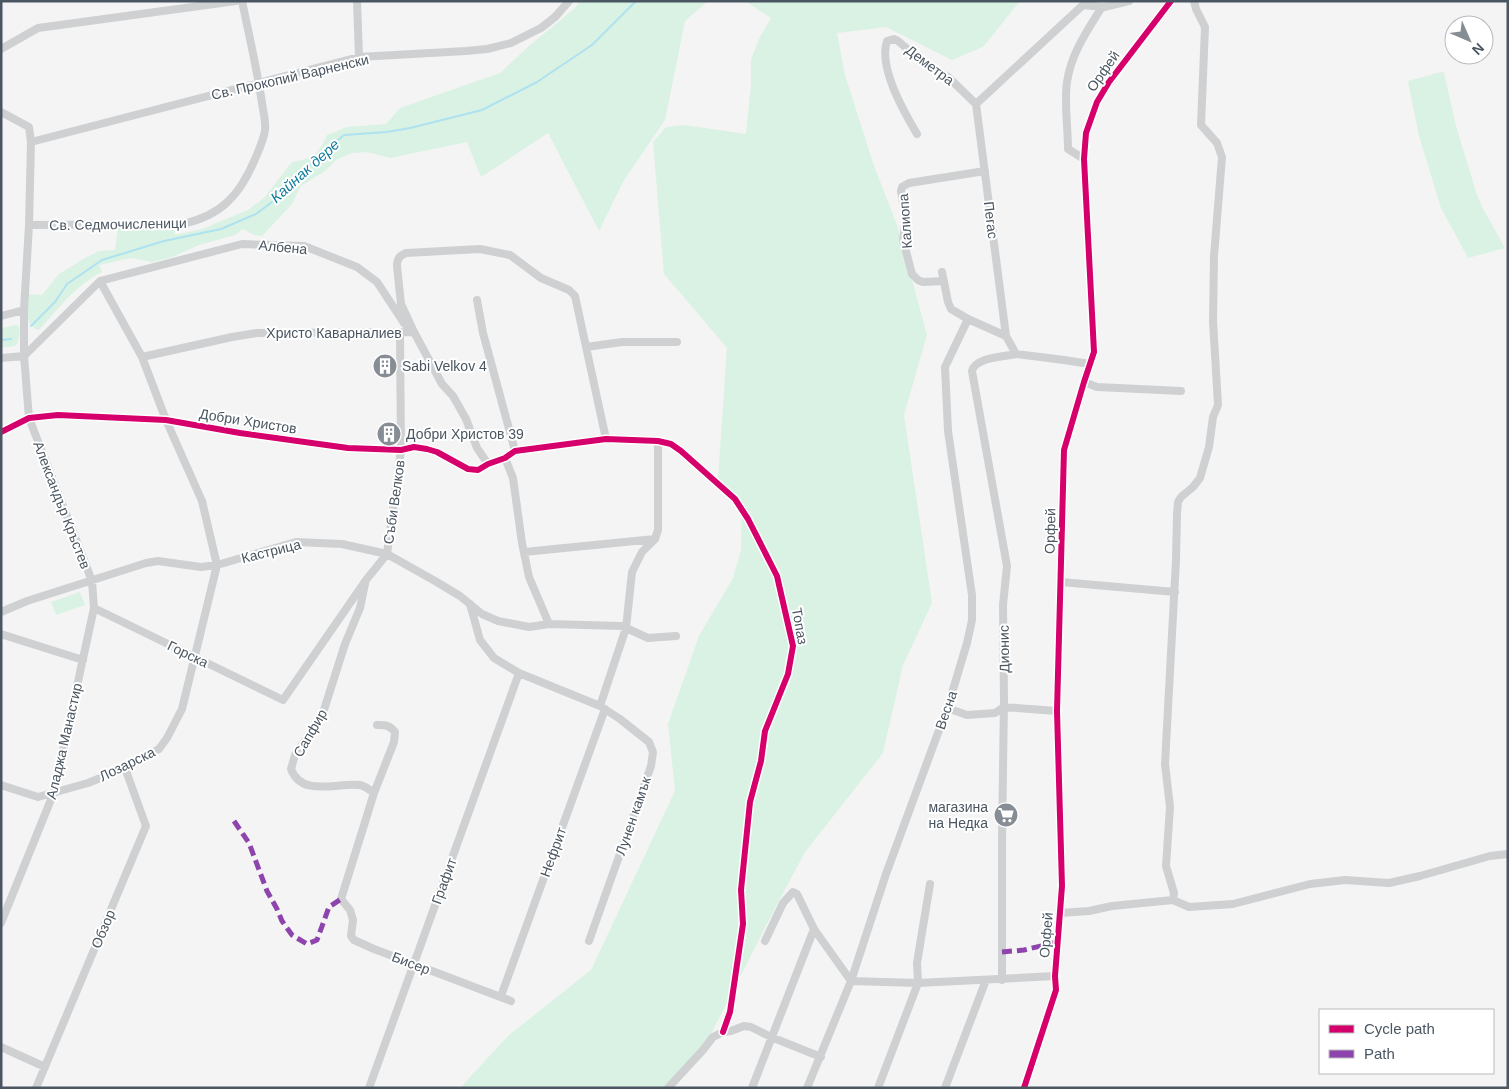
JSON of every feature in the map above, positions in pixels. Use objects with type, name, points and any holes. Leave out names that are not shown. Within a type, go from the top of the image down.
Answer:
[{"type":"street","points":[[1,49],[38,28],[236,1]]},
{"type":"street","name":"Св. Седмочисленици","points":[[30,225],[182,224],[198,221],[215,213],[228,203],[241,188],[260,149],[265,130],[259,82],[242,1]]},
{"type":"street","points":[[357,1],[359,57]]},
{"type":"street","name":"Св. Прокопий Варненски","points":[[31,142],[359,57],[466,51],[486,49],[511,43],[541,28],[555,17],[569,1]]},
{"type":"street","points":[[976,104],[1083,4],[1102,7],[1129,1]]},
{"type":"street","name":"Орфей","points":[[1024,1088],[1056,990],[1055,976],[1062,886],[1057,711],[1064,450],[1094,352],[1084,160],[1086,133],[1097,102],[1109,82],[1171,1]]},
{"type":"street","points":[[1173,900],[1174,893],[1166,866],[1170,807],[1165,764],[1178,502],[1184,493],[1193,487],[1200,478],[1209,447],[1213,417],[1218,405],[1213,312],[1214,256],[1222,157],[1217,143],[1201,125],[1205,26],[1194,1]]},
{"type":"street","points":[[1084,160],[1068,149],[1067,83],[1072,62],[1082,38],[1102,7]]},
{"type":"street","name":"Деметра","points":[[917,134],[898,100],[885,62],[887,41],[898,41],[924,62],[948,76],[976,104]]},
{"type":"street","name":"Пегас","points":[[976,104],[1006,336]]},
{"type":"street","points":[[1,112],[29,127],[31,142]]},
{"type":"street","name":"Александър Кръстев","points":[[31,142],[30,225],[24,310],[24,356],[29,418],[92,581]]},
{"type":"street","name":"Калиопа","points":[[944,280],[923,282],[912,274],[903,240],[906,218],[901,191],[902,187],[908,183],[985,171]]},
{"type":"street","name":"Албена","points":[[100,281],[242,244],[304,246],[357,267],[377,282],[404,323],[414,332],[442,384],[453,396],[466,418],[477,448],[488,464]]},
{"type":"street","name":"Христо Каварналиев","points":[[142,356],[257,333],[414,332],[401,304],[397,266],[397,260],[400,256],[406,253],[480,249],[510,255],[541,278],[569,290],[575,296],[606,439]]},
{"type":"street","points":[[942,272],[951,309],[1006,336],[1016,354],[1090,364]]},
{"type":"street","points":[[1,358],[24,356],[100,281],[142,356],[166,420],[202,501],[216,565]]},
{"type":"street","points":[[478,300],[483,334],[515,451]]},
{"type":"street","points":[[1,316],[24,310]]},
{"type":"street","name":"Весна","points":[[807,1088],[851,981],[886,874],[947,708],[972,620],[967,558],[948,430],[945,367],[968,319]]},
{"type":"street","name":"Съби Велков","points":[[283,700],[366,580],[387,554],[402,450],[400,332]]},
{"type":"street","points":[[586,347],[622,342],[677,342]]},
{"type":"street","name":"Дионис","points":[[1002,980],[1003,605],[1006,566],[972,371],[974,365],[980,362],[1016,354]]},
{"type":"street","points":[[1084,382],[1097,387],[1181,390]]},
{"type":"street","name":"Добри Христов","points":[[1,432],[29,418],[58,414],[166,420],[240,433],[348,448],[402,450],[414,447],[437,452],[468,469],[478,470],[488,464]]},
{"type":"street","name":"Топаз","points":[[488,464],[505,458],[515,451],[606,439],[658,441],[671,444],[735,499],[748,519],[777,576],[793,646],[788,674],[765,731],[750,802],[741,890],[742,924],[730,1012],[723,1032]]},
{"type":"street","points":[[524,552],[656,539],[658,530],[658,441]]},
{"type":"street","points":[[505,458],[513,478],[529,577],[549,624]]},
{"type":"street","name":"Нефрит","points":[[501,996],[603,707],[626,628],[632,572],[642,552],[656,539]]},
{"type":"street","name":"Кастрица","points":[[1,612],[27,601],[146,563],[158,561],[201,567],[216,565],[296,542],[342,544],[387,554],[435,581],[482,614],[507,623],[530,627],[549,624],[622,626],[648,638],[676,636]]},
{"type":"street","name":"Лозарска","points":[[1,785],[38,797],[88,783],[125,768],[159,749],[167,738],[182,708],[216,565]]},
{"type":"street","name":"Сапфир","points":[[366,580],[360,608],[345,644],[322,716],[295,755],[291,769],[298,780],[314,787],[362,785],[374,793]]},
{"type":"street","name":"Аладжа Манастир","points":[[2,918],[54,792],[94,608],[92,581]]},
{"type":"street","points":[[1061,582],[1174,592]]},
{"type":"street","name":"Лунен камък","points":[[470,604],[480,640],[494,658],[519,674],[603,707],[649,742],[653,752],[651,766],[589,941]]},
{"type":"street","name":"Горска","points":[[94,608],[283,700]]},
{"type":"street","points":[[1,634],[82,660]]},
{"type":"street","name":"Графит","points":[[368,1088],[519,674]]},
{"type":"street","points":[[947,708],[967,715],[995,712],[1004,707],[1057,711]]},
{"type":"street","points":[[374,793],[394,742],[395,732],[386,724],[377,725]]},
{"type":"street","name":"Обзор","points":[[36,1088],[146,826],[125,768]]},
{"type":"street","name":"Бисер","points":[[374,793],[341,900],[350,910],[353,920],[351,936],[354,940],[414,965],[511,1001]]},
{"type":"street","points":[[1060,913],[1173,900],[1189,907],[1207,906],[1241,902],[1310,884],[1345,880],[1389,883],[1490,856],[1508,854]]},
{"type":"street","points":[[878,1088],[918,982],[917,963],[930,884]]},
{"type":"street","points":[[765,941],[783,903],[793,892],[797,894],[814,928],[851,981],[1002,980],[1055,976]]},
{"type":"street","points":[[752,1088],[814,928]]},
{"type":"street","points":[[945,1088],[986,980]]},
{"type":"street","points":[[668,1088],[703,1050],[712,1037],[744,1026],[751,1026],[771,1037],[820,1057]]},
{"type":"street","points":[[1,1047],[44,1067]]},
{"type":"green space","points":[[580,1],[708,1],[685,21],[665,120],[624,180],[599,231],[548,133],[481,177],[467,142],[390,158],[367,152],[352,153],[336,160],[325,171],[301,186],[292,204],[262,236],[254,235],[243,229],[235,235],[199,245],[172,257],[153,262],[131,258],[99,265],[102,272],[76,291],[39,330],[31,325],[27,315],[27,294],[42,295],[59,274],[99,251],[115,250],[118,228],[174,228],[175,235],[202,229],[248,210],[264,198],[292,162],[310,157],[318,151],[327,135],[347,127],[386,124],[400,108],[500,73],[530,45],[574,9]]},
{"type":"green space","points":[[745,1],[1020,1],[983,47],[952,60],[886,27],[837,33],[845,75],[873,163],[898,228],[927,335],[904,415],[932,603],[903,665],[883,753],[805,852],[703,1050],[669,1088],[460,1088],[508,1036],[591,970],[675,791],[668,724],[699,636],[733,578],[741,550],[742,510],[725,491],[718,478],[727,348],[664,274],[653,142],[666,127],[684,125],[746,134],[751,85],[751,59],[760,37],[771,18]]},
{"type":"green space","points":[[1441,72],[1444,73],[1456,126],[1476,192],[1482,207],[1505,248],[1468,258],[1441,208],[1419,136],[1408,81]]},
{"type":"green space","points":[[17,325],[20,330],[18,342],[15,346],[1,348],[1,328]]},
{"type":"green space","points":[[80,592],[85,605],[56,615],[51,602]]},
{"type":"waterway","name":"Кайнак дере","points":[[31,326],[55,302],[67,284],[102,260],[164,241],[221,229],[256,214],[280,196],[315,160],[344,135],[387,132],[410,128],[482,110],[537,82],[592,45],[636,1]]},
{"type":"waterway","name":"Кайнак дере","points":[[1,340],[11,339]]},
{"type":"marked path","points":[[234,821],[249,843],[267,891],[282,921],[292,935],[307,944],[317,940],[329,907],[341,899]]},
{"type":"marked path","points":[[1002,952],[1024,950],[1058,942]]},
{"type":"cycle path","points":[[1024,1088],[1056,990],[1055,976],[1062,886],[1057,711],[1064,450],[1094,352],[1084,159],[1086,133],[1097,102],[1109,82],[1171,1]]},
{"type":"cycle path","points":[[1,432],[29,418],[58,415],[166,420],[240,433],[348,448],[401,450],[414,447],[427,449],[437,452],[468,469],[478,470],[505,458],[515,451],[606,439],[658,441],[671,444],[681,451],[735,499],[748,519],[777,576],[793,646],[788,674],[765,731],[761,761],[750,802],[741,890],[743,924],[730,1012],[723,1032]]},
{"type":"place","name":"Sabi Velkov 4","points":[[385,366]]},
{"type":"place","name":"Добри Христов 39","points":[[389,434]]},
{"type":"place","name":"магазина на Недка","points":[[1006,815]]}]
